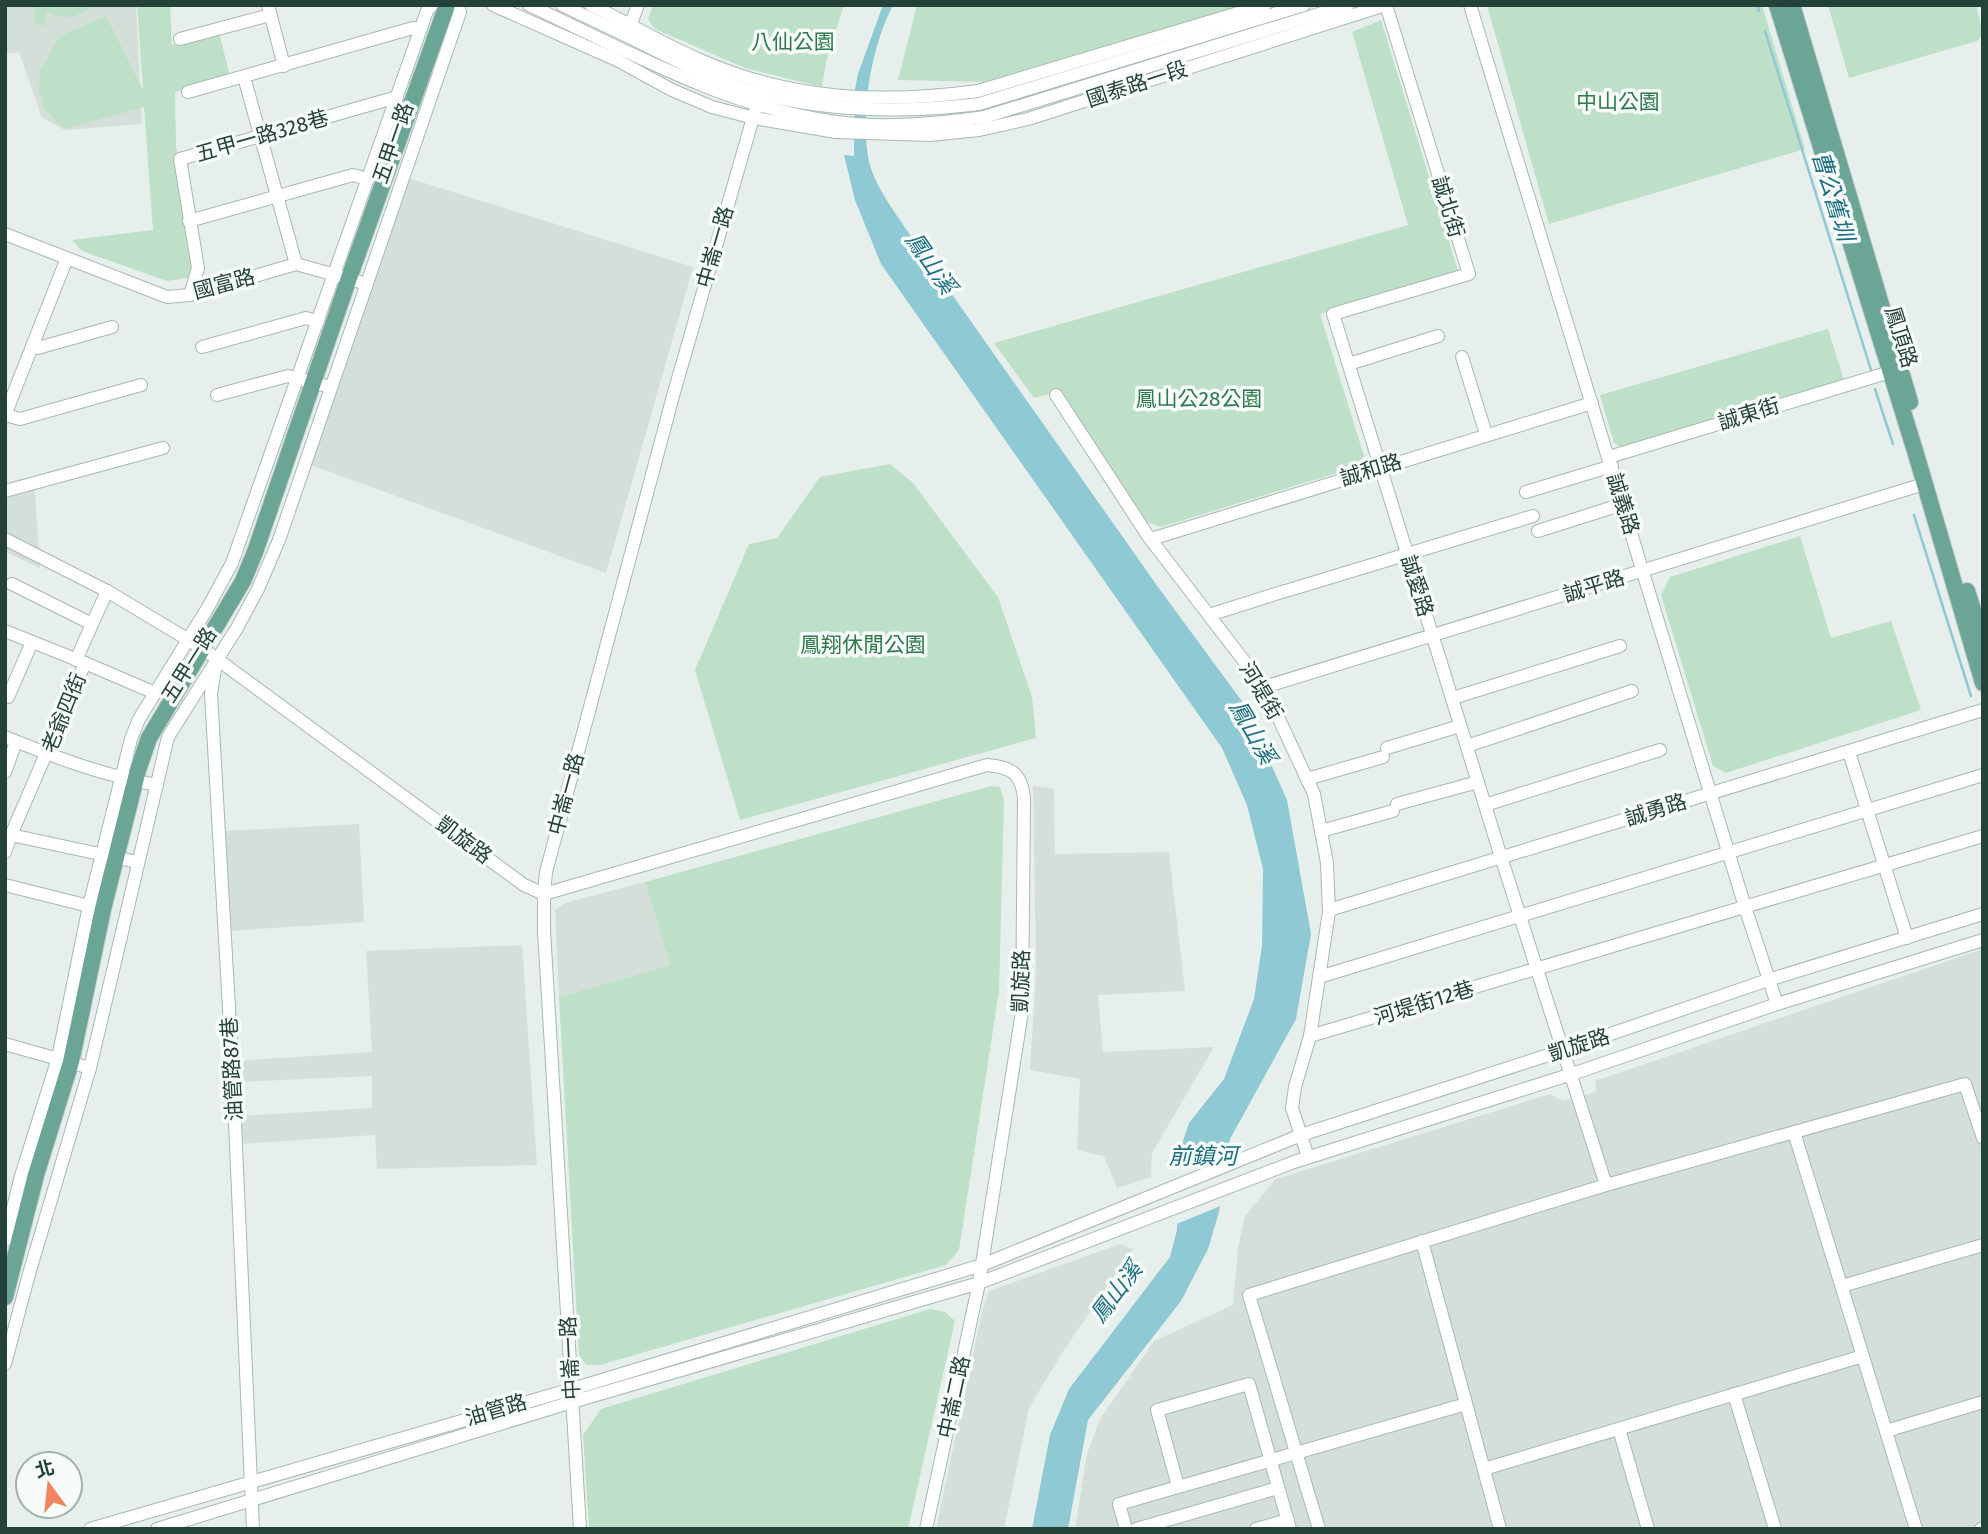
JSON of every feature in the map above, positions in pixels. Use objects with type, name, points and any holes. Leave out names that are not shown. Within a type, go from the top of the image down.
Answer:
[{"type":"main road","name":"五甲一路","points":[[5,1297],[64,1060],[96,908],[128,780],[195,644],[243,581],[314,383],[342,276],[447,5]]},
{"type":"main road","name":"鳳頂路","points":[[1777,5],[1983,683]]},
{"type":"main road","name":"鳳頂路","points":[[1792,5],[1983,642]]},
{"type":"street","name":"五甲一路","points":[[128,780],[131,739],[139,719],[155,693],[195,644],[232,563],[318,321],[342,276],[368,179],[427,11],[432,5]]},
{"type":"street","name":"五甲一路","points":[[5,1364],[90,1068],[168,737],[237,628],[258,589],[279,540],[460,12],[458,5]]},
{"type":"street","points":[[493,5],[664,71],[836,127],[883,129]]},
{"type":"street","points":[[529,5],[619,54]]},
{"type":"street","points":[[562,5],[629,30]]},
{"type":"street","points":[[591,5],[688,66],[759,100],[884,105]]},
{"type":"street","points":[[619,54],[638,5]]},
{"type":"street","name":"國泰路一段","points":[[884,105],[978,92],[1265,5]]},
{"type":"street","name":"國泰路一段","points":[[884,105],[944,108],[979,104],[1304,5]]},
{"type":"street","name":"國泰路一段","points":[[883,129],[984,117],[1348,5]]},
{"type":"street","name":"國泰路一段","points":[[883,129],[930,135],[1028,119],[1386,5]]},
{"type":"street","name":"誠北街","points":[[1333,314],[1469,274],[1386,5]]},
{"type":"street","name":"誠義路","points":[[1470,5],[1728,853],[1777,1004]]},
{"type":"street","points":[[180,39],[269,10],[284,66]]},
{"type":"street","points":[[188,92],[413,28],[421,29]]},
{"type":"street","points":[[244,77],[296,264],[367,284]]},
{"type":"street","name":"五甲一路328巷","points":[[190,295],[198,268],[180,159],[397,97]]},
{"type":"street","name":"中崙一路","points":[[580,1529],[544,894],[549,859],[673,396],[759,100]]},
{"type":"street","points":[[189,221],[353,175],[368,179]]},
{"type":"street","name":"國富路","points":[[5,234],[162,295],[190,295],[296,264]]},
{"type":"street","points":[[67,258],[6,410],[20,419],[141,385]]},
{"type":"street","name":"誠愛路","points":[[1333,314],[1606,1185]]},
{"type":"street","points":[[202,347],[306,318],[318,321]]},
{"type":"street","points":[[32,346],[38,348],[112,327]]},
{"type":"street","points":[[1349,364],[1438,335]]},
{"type":"street","points":[[1462,357],[1486,434]]},
{"type":"street","name":"誠東街","points":[[1526,492],[1610,462],[1890,372]]},
{"type":"street","points":[[217,395],[288,376],[331,387]]},
{"type":"street","name":"河堤街","points":[[1056,396],[1151,539],[1264,687],[1314,794],[1327,863],[1329,910],[1310,1036],[1294,1087],[1293,1108],[1308,1157]]},
{"type":"street","name":"誠和路","points":[[1151,539],[1592,402]]},
{"type":"street","points":[[5,491],[163,448]]},
{"type":"street","name":"誠平路","points":[[1264,687],[1924,484]]},
{"type":"street","points":[[257,494],[291,505]]},
{"type":"street","points":[[1538,531],[1623,504]]},
{"type":"street","points":[[1209,615],[1533,516]]},
{"type":"street","name":"凱旋路","points":[[5,539],[107,591],[195,644],[524,885],[544,894],[987,765],[1001,766],[1014,773],[1023,782],[1024,799],[1022,1012],[982,1265]]},
{"type":"street","points":[[12,584],[92,624]]},
{"type":"street","points":[[107,591],[92,624],[80,662],[155,693]]},
{"type":"street","name":"老爺四街","points":[[5,631],[80,662],[47,755],[8,834],[5,852]]},
{"type":"street","points":[[8,697],[32,642]]},
{"type":"street","points":[[1453,698],[1620,646]]},
{"type":"street","name":"油管路87巷","points":[[216,658],[212,694],[253,1529]]},
{"type":"street","points":[[1467,746],[1632,691]]},
{"type":"street","name":"誠勇路","points":[[1329,910],[1983,710]]},
{"type":"street","points":[[1307,779],[1460,726]]},
{"type":"street","points":[[5,772],[11,739],[47,755],[128,780],[157,785]]},
{"type":"street","points":[[1485,805],[1660,750]]},
{"type":"street","points":[[1849,752],[1907,938]]},
{"type":"street","points":[[1319,977],[1983,775]]},
{"type":"street","points":[[1321,831],[1478,782]]},
{"type":"street","points":[[8,834],[137,862]]},
{"type":"street","name":"河堤街12巷","points":[[1310,1036],[1983,836]]},
{"type":"street","points":[[5,885],[96,908]]},
{"type":"street","name":"凱旋路","points":[[982,1265],[1301,1135],[1768,981],[1983,914]]},
{"type":"street","name":"凱旋路","points":[[979,1283],[1262,1172],[1572,1074],[1777,1004],[1983,940]]},
{"type":"street","points":[[5,1044],[90,1068]]},
{"type":"street","name":"五甲一路","points":[[5,1240],[21,1175],[64,1060]]},
{"type":"street","points":[[1319,1529],[1249,1295],[1606,1185],[1965,1084],[1983,1138]]},
{"type":"street","points":[[1794,1132],[1916,1529]]},
{"type":"street","points":[[1422,1241],[1500,1529]]},
{"type":"street","points":[[1842,1286],[1983,1245]]},
{"type":"street","name":"油管路","points":[[90,1529],[251,1480],[572,1389],[982,1265]]},
{"type":"street","name":"中崙二路","points":[[926,1529],[982,1265]]},
{"type":"street","name":"油管路","points":[[157,1529],[572,1402],[979,1283]]},
{"type":"street","points":[[1484,1469],[1863,1356]]},
{"type":"street","points":[[1178,1486],[1157,1410],[1249,1384],[1289,1524],[1256,1529]]},
{"type":"street","points":[[1734,1394],[1775,1529]]},
{"type":"street","points":[[1886,1431],[1983,1402]]},
{"type":"street","points":[[1126,1529],[1119,1504],[1466,1404]]},
{"type":"street","points":[[1619,1429],[1648,1529]]},
{"type":"street","points":[[1136,1529],[1278,1488]]},
{"type":"shaded area","points":[[5,5],[136,5],[142,124],[65,130],[42,118],[19,52],[5,54]]},
{"type":"shaded area","points":[[408,178],[693,267],[606,573],[311,465]]},
{"type":"shaded area","points":[[35,490],[40,568],[5,552],[5,498]]},
{"type":"shaded area","points":[[1033,786],[1054,789],[1055,854],[1169,852],[1185,991],[1098,995],[1103,1052],[1214,1047],[1152,1153],[1151,1177],[1117,1188],[1104,1156],[1077,1150],[1080,1079],[1030,1070],[1036,972]]},
{"type":"shaded area","points":[[359,824],[364,922],[229,931],[224,831]]},
{"type":"shaded area","points":[[645,882],[670,965],[559,997],[555,910],[565,903]]},
{"type":"shaded area","points":[[522,945],[537,1165],[377,1169],[375,1135],[240,1144],[241,1116],[372,1108],[372,1076],[237,1082],[236,1061],[372,1052],[366,951]]},
{"type":"shaded area","points":[[1983,949],[1983,1529],[1075,1529],[1087,1454],[1100,1419],[1154,1341],[1233,1305],[1238,1249],[1245,1216],[1276,1179],[1550,1094],[1563,1101],[1596,1092],[1595,1081]]},
{"type":"shaded area","points":[[1120,1244],[1133,1249],[1062,1353],[1029,1408],[1004,1529],[936,1529],[982,1312],[989,1291]]},
{"type":"green space","points":[[34,5],[93,5],[70,17],[46,12],[46,25],[34,24]]},
{"type":"green space","points":[[137,5],[170,5],[172,45],[219,33],[230,76],[175,92],[176,145],[192,265],[188,278],[167,281],[82,251],[72,240],[153,230],[144,107],[64,129],[44,108],[39,88],[41,69],[60,36],[106,16],[143,90]]},
{"type":"green space","name":"八仙公園","points":[[653,5],[844,5],[826,62],[822,87],[745,68],[655,29],[648,19]]},
{"type":"green space","points":[[917,5],[1243,5],[983,82],[898,80]]},
{"type":"green space","name":"中山公園","points":[[1487,5],[1762,5],[1805,149],[1549,224]]},
{"type":"green space","points":[[1828,5],[1976,5],[1983,34],[1977,41],[1849,78]]},
{"type":"green space","name":"鳳山公28公園","points":[[1381,20],[1458,271],[1320,314],[1364,456],[1356,467],[1161,527],[1144,521],[1057,392],[1034,398],[994,343],[1408,225],[1352,32]]},
{"type":"green space","points":[[1828,329],[1844,380],[1622,448],[1614,443],[1600,395]]},
{"type":"green space","name":"鳳翔休閒公園","points":[[890,464],[913,483],[998,597],[1032,697],[1036,738],[740,820],[695,670],[749,544],[777,538],[820,477]]},
{"type":"green space","points":[[1800,536],[1831,638],[1891,621],[1921,710],[1726,773],[1713,766],[1661,595],[1670,577]]},
{"type":"green space","points":[[991,786],[1000,787],[1004,800],[999,991],[959,1250],[946,1265],[600,1365],[586,1365],[579,1355],[559,997],[670,965],[645,882]]},
{"type":"green space","points":[[930,1309],[945,1312],[955,1321],[908,1529],[589,1529],[583,1435],[601,1409]]},
{"type":"water","name":"前鎮河","points":[[883,5],[893,5],[879,40],[867,99],[866,138],[874,177],[908,232],[1158,587],[1244,704],[1287,800],[1311,934],[1296,1019],[1230,1139],[1219,1212],[1208,1249],[1181,1301],[1088,1420],[1068,1529],[1032,1529],[1050,1435],[1069,1389],[1170,1257],[1177,1230],[1179,1153],[1189,1123],[1224,1079],[1254,999],[1262,946],[1263,869],[1247,805],[1222,748],[881,264],[855,200],[844,155],[854,156],[855,89]]},
{"type":"pier","points":[[1233,1144],[1223,1205],[1174,1225],[1175,1170]]},
{"type":"waterway","name":"曹公舊圳","points":[[1757,5],[1759,11]]},
{"type":"waterway","name":"曹公舊圳","points":[[1765,31],[1871,370]]},
{"type":"waterway","name":"曹公舊圳","points":[[1875,389],[1893,444]]},
{"type":"waterway","name":"曹公舊圳","points":[[1914,515],[1971,696]]},
{"type":"water label","name":"鳳山溪","points":[[931,263]]},
{"type":"water label","name":"鳳山溪","points":[[1253,732]]},
{"type":"water label","name":"鳳山溪","points":[[1116,1292]]}]
